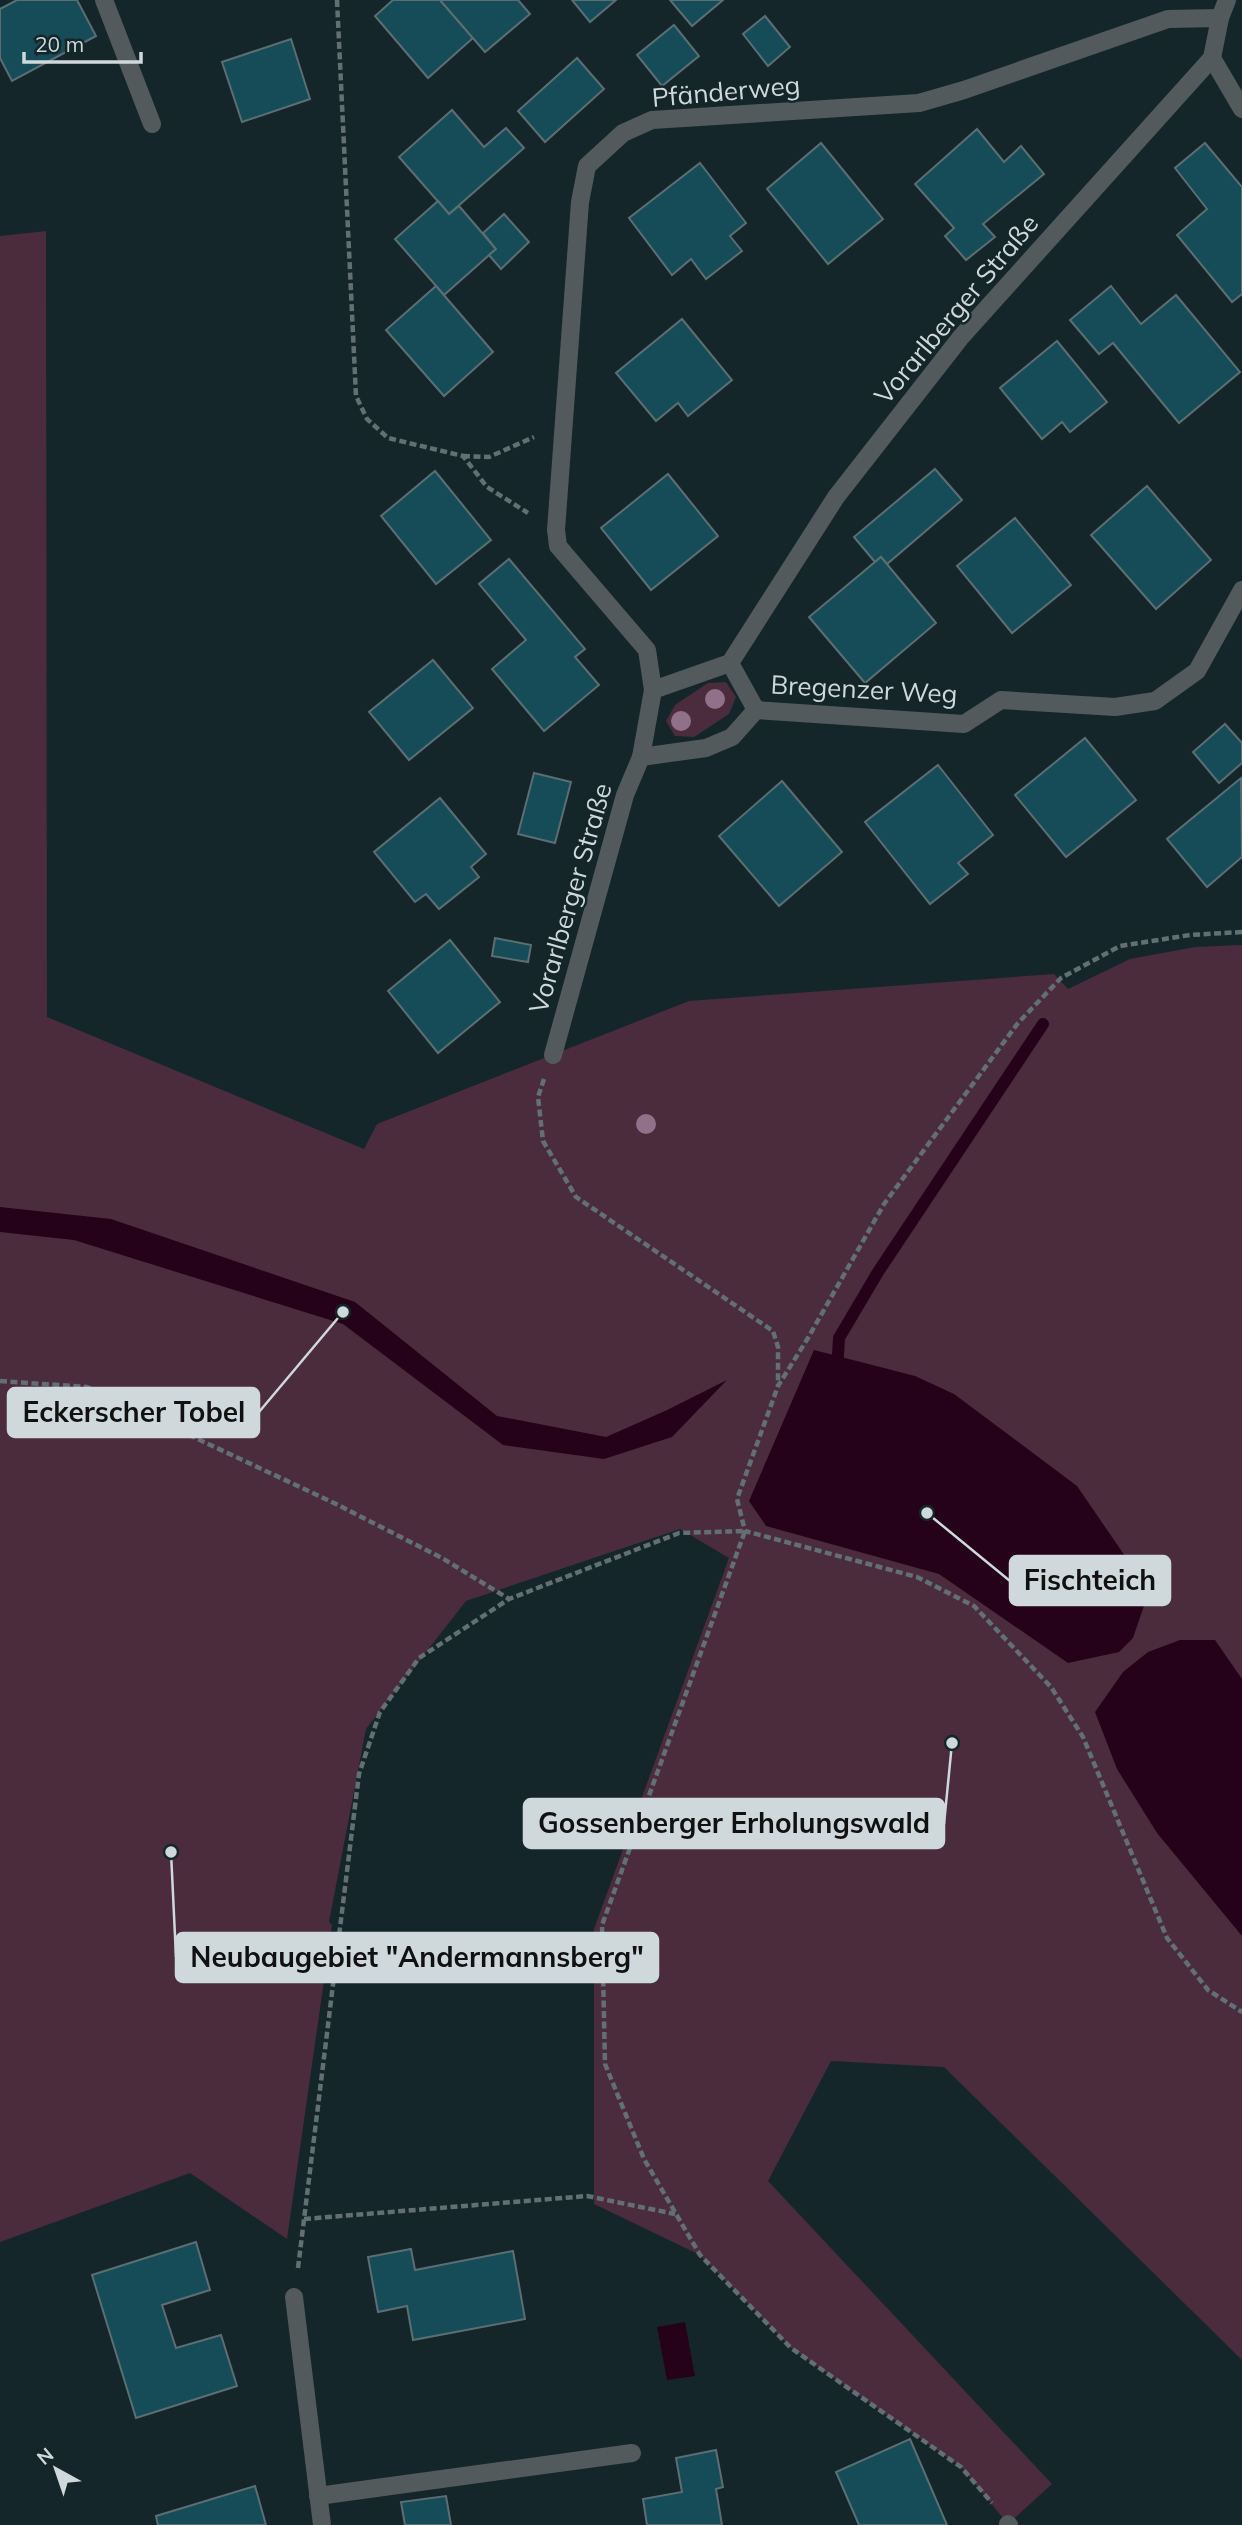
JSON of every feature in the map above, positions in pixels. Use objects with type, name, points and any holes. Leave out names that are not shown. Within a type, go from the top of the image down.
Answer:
[{"type":"street","points":[[104,0],[152,124]]},
{"type":"street","points":[[1227,0],[1220,18],[1212,58],[1242,109]]},
{"type":"street","name":"Pfänderweg","points":[[653,690],[648,650],[558,546],[556,530],[562,424],[580,202],[587,166],[624,133],[652,120],[919,103],[1168,19],[1220,18]]},
{"type":"street","name":"Vorarlberger Straße","points":[[730,663],[836,497],[961,337],[1212,58]]},
{"type":"street","name":"Bregenzer Weg","points":[[756,710],[964,724],[1002,700],[1115,707],[1155,701],[1198,671],[1242,590]]},
{"type":"street","points":[[653,690],[730,663],[756,710]]},
{"type":"street","name":"Vorarlberger Straße","points":[[553,1055],[625,794],[641,757],[653,690]]},
{"type":"street","name":"Vorarlberger Straße","points":[[641,757],[706,748],[732,737],[756,710]]},
{"type":"street","points":[[295,2297],[322,2525]]},
{"type":"street","points":[[318,2496],[632,2453]]},
{"type":"path","points":[[337,0],[356,396],[367,419],[388,439],[463,456],[489,457],[562,424]]},
{"type":"path","points":[[463,456],[487,486],[556,530]]},
{"type":"path","points":[[1009,2524],[961,2467],[791,2348],[700,2255],[644,2159],[605,2064],[602,1924],[745,1531],[737,1499],[778,1386],[884,1204],[1018,1023],[1061,978],[1121,946],[1190,935],[1242,932]]},
{"type":"path","points":[[553,1055],[538,1097],[543,1141],[576,1197],[773,1331],[778,1347],[778,1386]]},
{"type":"path","points":[[0,1381],[87,1387],[334,1503],[442,1558],[509,1599]]},
{"type":"path","points":[[295,2297],[359,1774],[380,1712],[419,1658],[509,1599],[679,1533],[745,1531],[917,1577],[974,1606],[1052,1687],[1083,1737],[1167,1938],[1208,1990],[1242,2012]]},
{"type":"path","points":[[304,2219],[587,2196],[676,2214]]},
{"type":"shaded area","points":[[46,231],[47,1017],[364,1149],[377,1124],[689,1001],[1054,974],[1068,989],[1130,959],[1195,947],[1242,945],[1242,2360],[944,2067],[831,2061],[768,2181],[1052,2484],[1008,2524],[961,2467],[791,2348],[700,2255],[594,2204],[594,1929],[729,1558],[680,1529],[466,1601],[366,1729],[329,1922],[332,1925],[287,2239],[190,2173],[0,2242],[0,236]]},
{"type":"shaded area","points":[[726,682],[736,697],[729,714],[694,737],[675,736],[666,721],[675,705],[708,683]]},
{"type":"shaded area","points":[[0,1207],[111,1219],[355,1302],[497,1416],[606,1437],[727,1380],[672,1437],[604,1459],[503,1445],[343,1324],[74,1240],[0,1232]]},
{"type":"shaded area","points":[[814,1350],[915,1376],[954,1394],[1077,1486],[1149,1591],[1133,1638],[1119,1652],[1068,1663],[939,1574],[766,1526],[749,1501]]},
{"type":"shaded area","points":[[1180,1640],[1215,1640],[1242,1679],[1242,1936],[1157,1833],[1117,1769],[1095,1712],[1123,1672],[1148,1652]]},
{"type":"shaded area","points":[[685,2322],[695,2376],[667,2380],[657,2327]]},
{"type":"building","points":[[17,0],[77,0],[96,36],[12,81],[0,58],[0,9]]},
{"type":"building","points":[[393,0],[440,0],[473,38],[428,78],[375,16]]},
{"type":"building","points":[[440,0],[518,0],[530,14],[485,52]]},
{"type":"building","points":[[572,0],[616,0],[590,22]]},
{"type":"building","points":[[670,0],[723,0],[692,26]]},
{"type":"building","points":[[765,16],[790,47],[768,66],[743,34]]},
{"type":"building","points":[[674,25],[699,56],[662,86],[637,55]]},
{"type":"building","points":[[291,39],[310,99],[242,122],[222,62]]},
{"type":"building","points":[[577,58],[604,89],[545,142],[518,111]]},
{"type":"building","points":[[452,110],[484,147],[506,128],[524,148],[449,214],[399,157]]},
{"type":"building","points":[[977,129],[1004,162],[1021,146],[1044,174],[983,224],[995,237],[966,260],[945,236],[954,228],[915,184]]},
{"type":"building","points":[[821,143],[883,219],[828,264],[767,189]]},
{"type":"building","points":[[1205,143],[1242,187],[1242,294],[1232,302],[1177,235],[1207,209],[1175,168]]},
{"type":"building","points":[[700,163],[746,223],[730,236],[742,251],[706,279],[691,259],[672,275],[629,218]]},
{"type":"building","points":[[438,201],[449,214],[459,206],[496,249],[444,295],[395,239]]},
{"type":"building","points":[[504,214],[529,242],[501,269],[489,255],[496,249],[483,233]]},
{"type":"building","points":[[436,286],[493,352],[444,396],[386,330]]},
{"type":"building","points":[[1111,286],[1141,324],[1176,295],[1240,372],[1179,423],[1113,343],[1099,354],[1070,320]]},
{"type":"building","points":[[682,319],[732,380],[688,416],[678,403],[656,421],[616,373]]},
{"type":"building","points":[[1057,341],[1107,402],[1070,432],[1062,422],[1042,439],[1000,388]]},
{"type":"building","points":[[935,469],[962,500],[887,564],[881,557],[875,562],[854,537]]},
{"type":"building","points":[[435,471],[491,540],[436,584],[381,516]]},
{"type":"building","points":[[668,474],[718,536],[651,590],[601,528]]},
{"type":"building","points":[[1147,486],[1211,560],[1156,609],[1091,535]]},
{"type":"building","points":[[1015,518],[1071,585],[1012,633],[957,566]]},
{"type":"building","points":[[881,557],[936,623],[865,683],[809,617]]},
{"type":"building","points":[[509,559],[585,649],[575,657],[599,685],[544,731],[492,669],[526,640],[479,584]]},
{"type":"building","points":[[433,660],[473,708],[409,760],[369,712]]},
{"type":"building","points":[[1225,724],[1242,743],[1242,763],[1219,783],[1193,752]]},
{"type":"building","points":[[1085,738],[1136,800],[1066,857],[1015,795]]},
{"type":"building","points":[[938,765],[993,835],[958,863],[968,874],[930,904],[865,822]]},
{"type":"building","points":[[534,773],[571,782],[555,843],[518,834]]},
{"type":"building","points":[[1241,778],[1242,857],[1207,887],[1167,839]]},
{"type":"building","points":[[782,781],[842,852],[779,906],[719,836]]},
{"type":"building","points":[[440,798],[486,854],[471,867],[479,877],[439,909],[426,894],[415,902],[374,852]]},
{"type":"building","points":[[495,938],[531,945],[528,962],[492,956]]},
{"type":"building","points":[[450,940],[500,1002],[438,1053],[388,991]]},
{"type":"building","points":[[196,2242],[210,2290],[162,2305],[176,2348],[221,2335],[237,2386],[136,2418],[92,2275]]},
{"type":"building","points":[[411,2249],[415,2270],[513,2251],[525,2319],[413,2340],[407,2306],[378,2312],[368,2257]]},
{"type":"building","points":[[910,2439],[947,2525],[859,2525],[836,2472]]},
{"type":"building","points":[[716,2450],[723,2487],[716,2489],[722,2525],[647,2525],[643,2499],[682,2492],[676,2458]]},
{"type":"building","points":[[255,2486],[266,2525],[158,2525],[156,2516]]},
{"type":"building","points":[[446,2496],[451,2525],[405,2525],[401,2502]]},
{"type":"waterway","points":[[837,1373],[839,1338],[878,1272],[1043,1024]]},
{"type":"place","name":"Eckerscher Tobel","points":[[343,1312]]},
{"type":"place","name":"Fischteich","points":[[927,1513]]},
{"type":"place","name":"Gossenberger Erholungswald","points":[[952,1743]]},
{"type":"place","name":"Neubaugebiet \"Andermannsberg\"","points":[[171,1852]]}]
